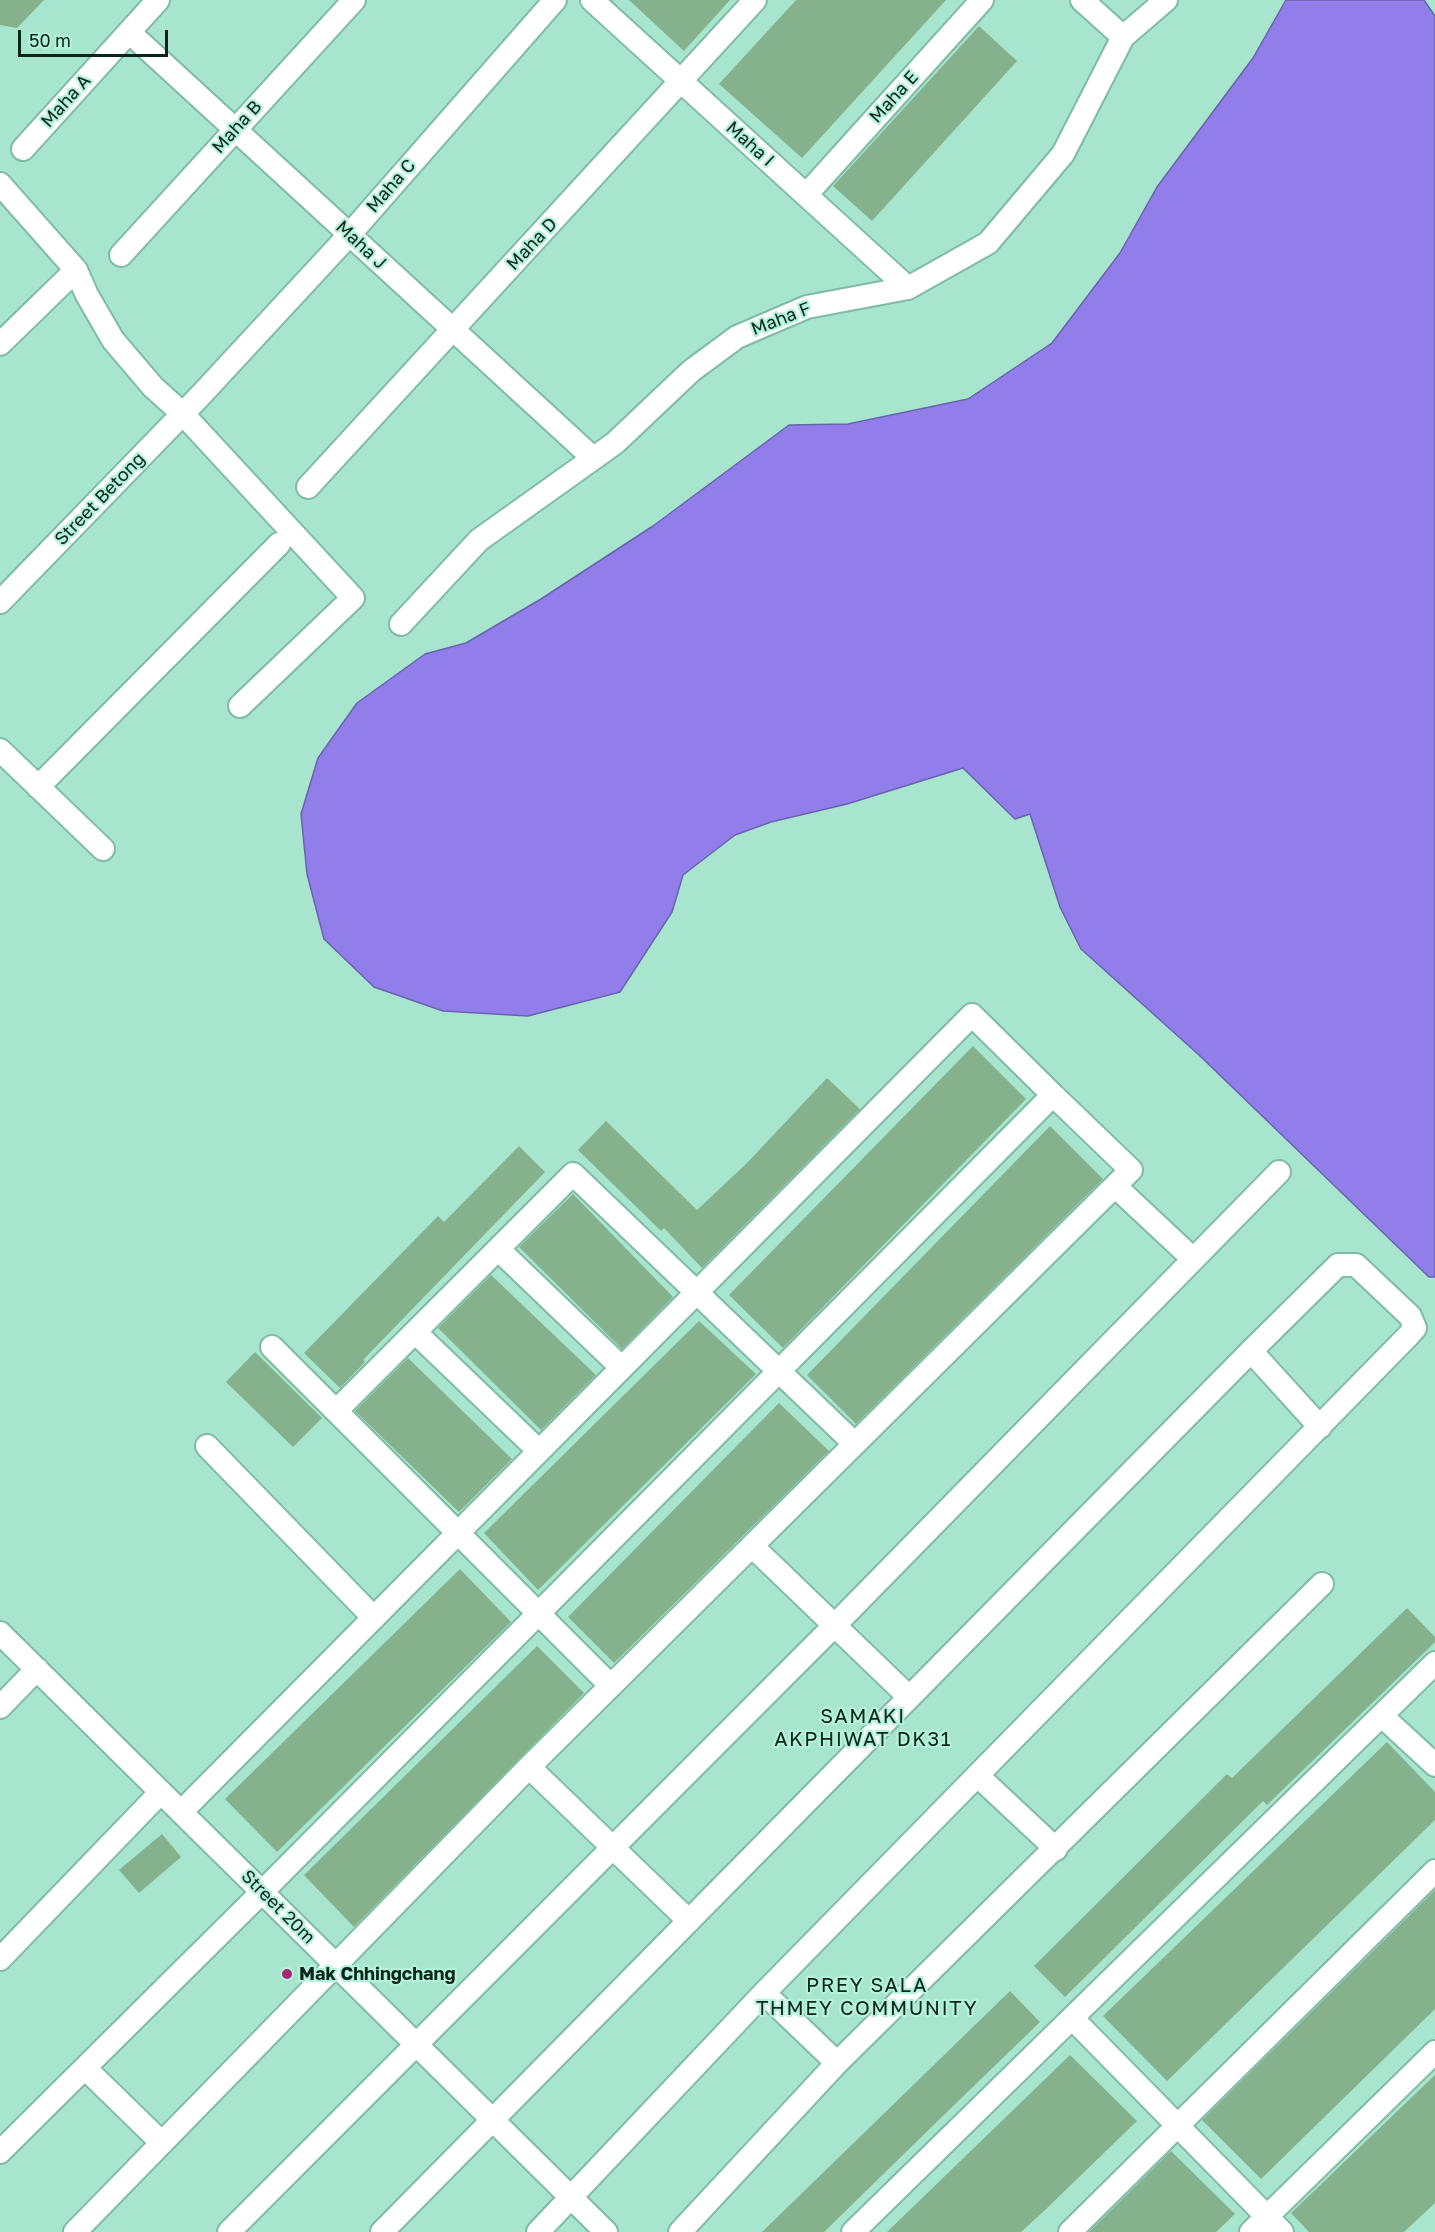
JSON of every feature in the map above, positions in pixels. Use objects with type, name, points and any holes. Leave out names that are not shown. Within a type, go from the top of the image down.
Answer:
[{"type":"street","name":"Maha A","points":[[23,149],[158,0]]},
{"type":"street","name":"Maha B","points":[[121,255],[354,0]]},
{"type":"street","name":"Maha C","points":[[200,396],[350,234],[555,0]]},
{"type":"street","name":"Maha I","points":[[592,0],[908,288]]},
{"type":"street","name":"Maha D","points":[[308,487],[755,0]]},
{"type":"street","name":"Maha E","points":[[806,195],[982,0]]},
{"type":"street","points":[[1082,0],[1123,36]]},
{"type":"street","name":"Maha F","points":[[401,624],[479,540],[615,443],[691,371],[737,337],[807,307],[908,288],[988,243],[1063,154],[1123,36],[1166,0]]},
{"type":"street","name":"Maha J","points":[[129,32],[593,458]]},
{"type":"street","points":[[2,191],[76,270],[87,295],[113,340],[153,387],[183,414],[353,598],[240,706]]},
{"type":"street","points":[[0,344],[76,270]]},
{"type":"street","name":"Street Betong","points":[[0,602],[200,396]]},
{"type":"street","points":[[38,787],[279,544]]},
{"type":"street","points":[[0,750],[103,849]]},
{"type":"street","points":[[75,2232],[529,1767],[1131,1170],[972,1015],[181,1812]]},
{"type":"street","points":[[0,2152],[262,1892],[1053,1095]]},
{"type":"street","points":[[229,2232],[834,1626],[1279,1172]]},
{"type":"street","points":[[336,1411],[573,1174],[855,1444]]},
{"type":"street","points":[[1115,1186],[1193,1259]]},
{"type":"street","points":[[498,1249],[622,1368]]},
{"type":"street","points":[[382,2232],[1251,1351],[1338,1265],[1356,1264],[1410,1316],[1415,1328],[764,1993],[538,2232]]},
{"type":"street","points":[[415,1332],[539,1451]]},
{"type":"street","points":[[272,1347],[611,1686]]},
{"type":"street","points":[[1251,1351],[1320,1427]]},
{"type":"street","points":[[207,1446],[374,1618]]},
{"type":"street","points":[[752,1546],[909,1697]]},
{"type":"street","points":[[680,2232],[837,2063],[1322,1584]]},
{"type":"street","name":"Street 20m","points":[[0,1634],[606,2232]]},
{"type":"street","points":[[853,2232],[1435,1663]]},
{"type":"street","points":[[0,1707],[37,1669]]},
{"type":"street","points":[[1382,1716],[1435,1765]]},
{"type":"street","points":[[529,1767],[613,1845],[688,1920]]},
{"type":"street","points":[[978,1776],[1056,1849]]},
{"type":"street","points":[[0,1959],[161,1792]]},
{"type":"street","points":[[1070,2232],[1435,1871]]},
{"type":"street","points":[[764,1993],[837,2063]]},
{"type":"street","points":[[1072,2018],[1177,2126],[1266,2227],[1435,2052]]},
{"type":"street","points":[[85,2068],[162,2143]]},
{"type":"shaded area","points":[[1286,0],[1424,0],[1435,16],[1435,1277],[1429,1277],[1199,1055],[1081,949],[1060,907],[1030,814],[1015,819],[963,768],[847,804],[771,822],[735,835],[683,875],[672,912],[620,992],[528,1016],[443,1011],[374,987],[324,939],[307,874],[301,814],[318,758],[357,703],[425,654],[466,643],[541,599],[653,526],[789,425],[848,424],[968,399],[1052,343],[1120,253],[1157,187],[1253,58]]},
{"type":"building","points":[[0,0],[44,0],[17,28],[0,25]]},
{"type":"building","points":[[629,0],[730,0],[684,51]]},
{"type":"building","points":[[796,0],[946,0],[802,158],[719,84]]},
{"type":"building","points":[[979,26],[1017,61],[872,221],[833,186]]},
{"type":"building","points":[[973,1046],[1026,1099],[783,1348],[729,1295]]},
{"type":"building","points":[[827,1078],[860,1109],[702,1268],[664,1228],[661,1231],[578,1150],[606,1121],[697,1210],[747,1163]]},
{"type":"building","points":[[1050,1126],[1103,1179],[856,1424],[807,1375]]},
{"type":"building","points":[[519,1146],[545,1172],[363,1360],[365,1362],[340,1388],[304,1353],[438,1216],[444,1222]]},
{"type":"building","points":[[573,1194],[673,1297],[622,1349],[519,1247]]},
{"type":"building","points":[[491,1275],[596,1375],[541,1430],[438,1328]]},
{"type":"building","points":[[699,1321],[756,1374],[538,1590],[484,1533]]},
{"type":"building","points":[[255,1352],[322,1418],[293,1447],[226,1382]]},
{"type":"building","points":[[408,1358],[512,1459],[459,1512],[355,1411]]},
{"type":"building","points":[[779,1403],[829,1451],[614,1663],[568,1617]]},
{"type":"building","points":[[460,1569],[511,1622],[277,1852],[225,1799]]},
{"type":"building","points":[[1407,1608],[1435,1637],[1435,1642],[1267,1805],[1263,1801],[1065,1997],[1034,1966],[1227,1774],[1232,1778]]},
{"type":"building","points":[[537,1646],[584,1693],[354,1927],[304,1875]]},
{"type":"building","points":[[1387,1742],[1435,1792],[1435,1820],[1167,2081],[1103,2016]]},
{"type":"building","points":[[162,1834],[181,1857],[139,1893],[119,1870]]},
{"type":"building","points":[[1435,1890],[1435,2009],[1261,2179],[1202,2120]]},
{"type":"building","points":[[1010,1991],[1040,2022],[824,2232],[762,2232]]},
{"type":"building","points":[[1070,2055],[1137,2121],[1021,2232],[887,2232]]},
{"type":"building","points":[[1435,2075],[1435,2203],[1404,2232],[1309,2232],[1291,2213]]},
{"type":"building","points":[[1171,2151],[1235,2214],[1216,2232],[1089,2232]]},
{"type":"place","name":"Mak Chhingchang","points":[[287,1974]]},
{"type":"district","name":"SAMAKI AKPHIWAT DK31","points":[[863,1728]]},
{"type":"district","name":"PREY SALA THMEY COMMUNITY","points":[[867,1998]]}]
